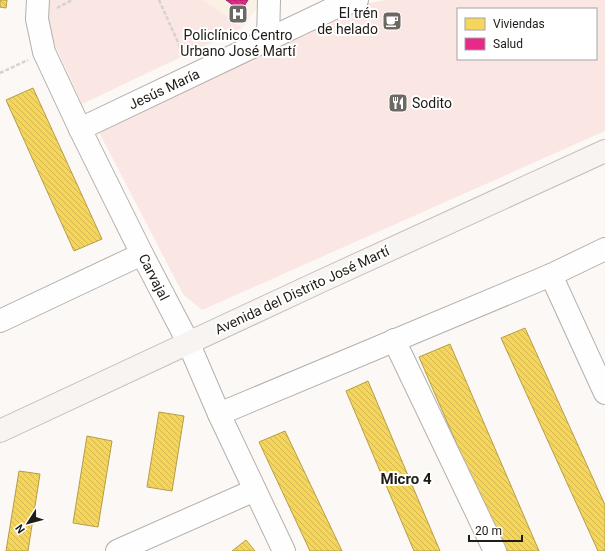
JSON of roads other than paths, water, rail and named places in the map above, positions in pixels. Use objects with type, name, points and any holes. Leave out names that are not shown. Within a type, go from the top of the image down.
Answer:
[{"type":"main road","name":"Avenida del Distrito José Martí","points":[[0,431],[188,342],[605,153]]},
{"type":"street","name":"Carvajal","points":[[38,0],[37,19],[44,52],[142,254],[188,342],[219,414],[284,551]]},
{"type":"street","points":[[268,39],[269,0]]},
{"type":"street","name":"Jesús María","points":[[80,128],[334,8],[357,0]]},
{"type":"street","points":[[219,414],[551,275],[605,249]]},
{"type":"street","points":[[0,321],[142,254]]},
{"type":"street","points":[[551,275],[605,393]]},
{"type":"street","points":[[394,340],[495,551]]},
{"type":"street","points":[[117,551],[255,490]]},
{"type":"place","name":"Policlínico Centro Urbano José Martí","points":[[238,14]]},
{"type":"place","name":"El trén de helado","points":[[392,21]]},
{"type":"place","name":"Sodito","points":[[398,103]]},
{"type":"district","name":"Micro 4","points":[[406,479]]}]
